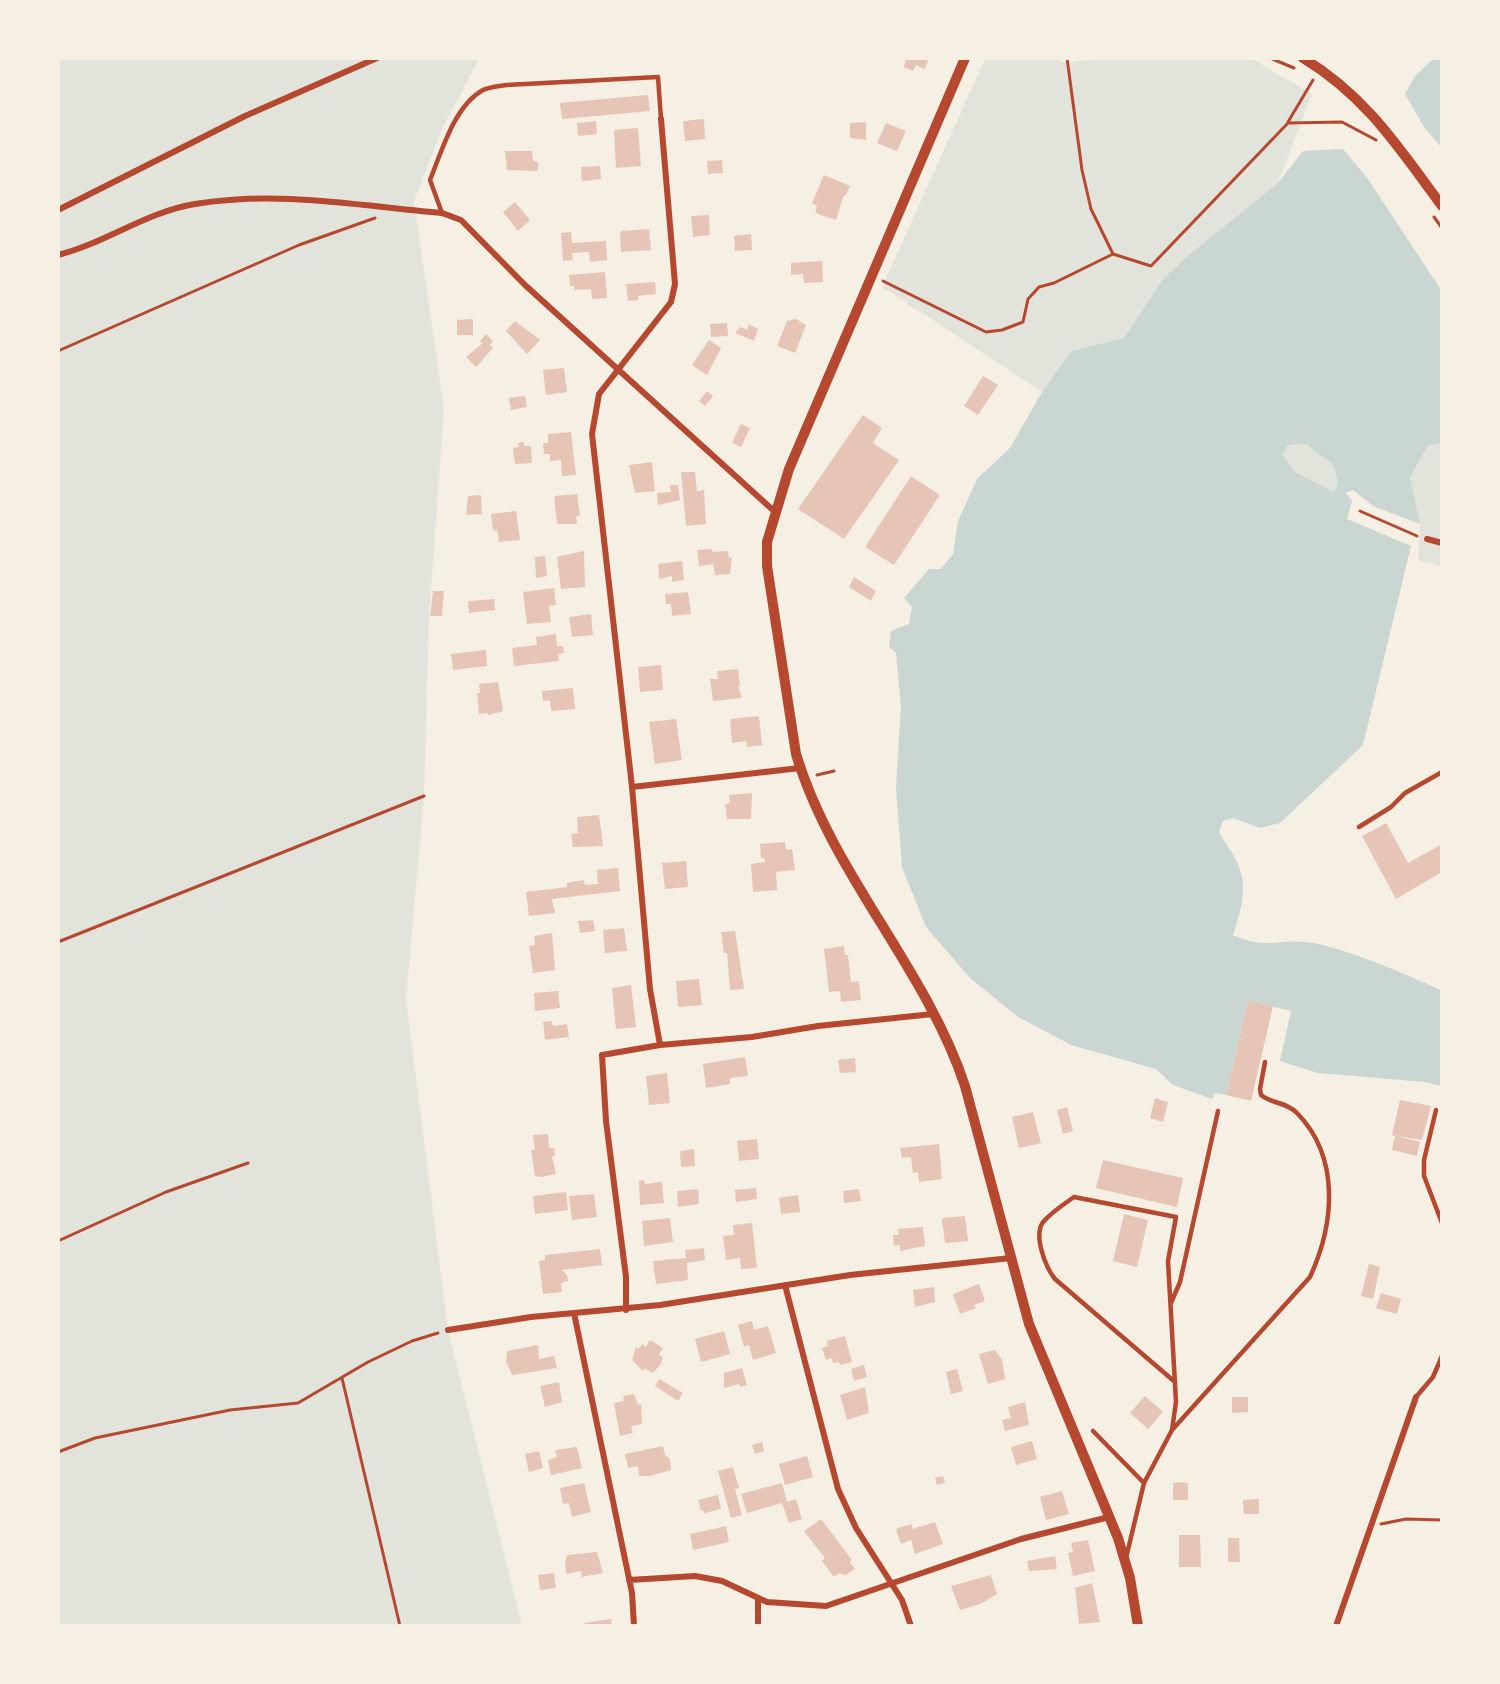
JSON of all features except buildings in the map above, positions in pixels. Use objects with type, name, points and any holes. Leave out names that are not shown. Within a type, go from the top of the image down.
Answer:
[{"type":"street","points":[[58,210],[245,116],[377,58]]},
{"type":"street","points":[[965,58],[871,275],[774,511],[767,542],[767,566],[789,714],[800,768],[827,826],[934,1014],[965,1086],[1036,1343],[1126,1561],[1138,1626]]},
{"type":"street","points":[[1303,58],[1333,78],[1369,109],[1442,206]]},
{"type":"street","points":[[660,1045],[650,989],[632,787],[592,434],[599,394],[671,302],[675,284],[661,119]]},
{"type":"street","points":[[58,255],[76,250],[152,215],[195,204],[276,198],[442,213],[461,220],[525,285],[774,511]]},
{"type":"street","points":[[1427,539],[1442,543]]},
{"type":"street","points":[[632,787],[800,768]]},
{"type":"street","points":[[626,1310],[626,1276],[606,1121],[602,1055],[660,1045],[774,1034],[818,1026],[934,1014]]},
{"type":"street","points":[[448,1330],[574,1312],[626,1310],[850,1275],[1011,1258]]},
{"type":"street","points":[[785,1285],[838,1489],[856,1528],[902,1600],[911,1626]]},
{"type":"street","points":[[574,1312],[629,1580],[633,1626]]},
{"type":"street","points":[[1336,1626],[1416,1397]]},
{"type":"street","points":[[629,1580],[695,1576],[722,1581],[767,1602],[826,1605],[1021,1539],[1109,1517]]},
{"type":"street","points":[[758,1598],[758,1626]]},
{"type":"lane","points":[[442,213],[430,180],[450,132],[467,103],[484,89],[506,85],[658,77],[661,119]]},
{"type":"lane","points":[[1359,827],[1391,807],[1405,793],[1442,772]]},
{"type":"lane","points":[[1126,1561],[1144,1483],[1172,1430],[1310,1277],[1325,1238],[1330,1202],[1322,1154],[1311,1131],[1297,1112],[1285,1103],[1262,1095],[1260,1089],[1265,1062]]},
{"type":"lane","points":[[1436,1110],[1424,1160],[1424,1176],[1442,1223]]},
{"type":"lane","points":[[1170,1306],[1180,1282],[1218,1111]]},
{"type":"lane","points":[[1172,1430],[1175,1382],[1168,1261],[1176,1217],[1074,1197],[1042,1222],[1039,1229],[1044,1265],[1055,1279],[1175,1382]]},
{"type":"lane","points":[[1416,1397],[1433,1377],[1442,1356]]},
{"type":"lane","points":[[1093,1431],[1144,1483]]},
{"type":"path","points":[[1067,58],[1082,170],[1092,209],[1113,254]]},
{"type":"path","points":[[1270,58],[1296,69]]},
{"type":"path","points":[[1304,74],[1321,85]]},
{"type":"path","points":[[871,275],[986,332],[1002,330],[1023,322],[1028,299],[1039,287],[1061,280],[1113,254],[1151,266],[1288,123],[1313,80]]},
{"type":"path","points":[[1288,123],[1342,122],[1380,143],[1373,133]]},
{"type":"path","points":[[1430,212],[1442,228]]},
{"type":"path","points":[[58,351],[298,245],[377,217]]},
{"type":"path","points":[[1360,511],[1427,539]]},
{"type":"path","points":[[58,942],[424,796]]},
{"type":"path","points":[[58,1241],[166,1192],[248,1163]]},
{"type":"path","points":[[58,1452],[95,1438],[208,1415],[298,1403],[412,1341],[448,1330]]},
{"type":"path","points":[[342,1378],[400,1626]]},
{"type":"path","points":[[1371,1526],[1407,1519],[1442,1520]]},
{"type":"shaded area","points":[[1055,58],[1062,62],[1126,58],[1252,59],[1312,94],[1278,183],[1191,253],[1163,279],[1124,338],[1071,351],[1042,392],[882,287],[985,59]]},
{"type":"shaded area","points":[[1434,58],[1441,59],[1441,147],[1424,127],[1405,94],[1415,76]]},
{"type":"shaded area","points":[[58,59],[479,59],[442,129],[414,201],[444,409],[429,618],[424,796],[406,999],[448,1330],[522,1625],[59,1625]]},
{"type":"shaded area","points":[[1343,149],[1368,179],[1441,290],[1441,443],[1428,445],[1410,478],[1420,524],[1373,506],[1353,490],[1346,493],[1352,501],[1347,519],[1411,546],[1363,745],[1280,823],[1260,828],[1233,818],[1223,821],[1219,832],[1240,869],[1243,888],[1241,907],[1233,935],[1254,942],[1296,941],[1338,949],[1441,990],[1441,1086],[1425,1082],[1318,1073],[1280,1061],[1291,1011],[1248,1001],[1226,1095],[1215,1093],[1212,1099],[1173,1085],[1156,1069],[1071,1045],[1018,1017],[970,978],[926,927],[902,867],[896,788],[901,707],[896,653],[889,647],[891,631],[909,624],[912,607],[904,598],[929,569],[941,569],[953,554],[958,521],[977,479],[1010,448],[1042,392],[1071,351],[1124,338],[1163,279],[1191,253],[1278,183],[1303,151]],"holes":[[[1307,444],[1334,466],[1338,483],[1334,492],[1295,472],[1283,455],[1288,445]]]},
{"type":"shaded area","points":[[1441,443],[1441,566],[1418,560],[1420,524],[1410,479],[1428,445]]},
{"type":"shaded area","points":[[1307,444],[1334,466],[1338,483],[1333,492],[1295,472],[1283,455],[1288,445]]}]
